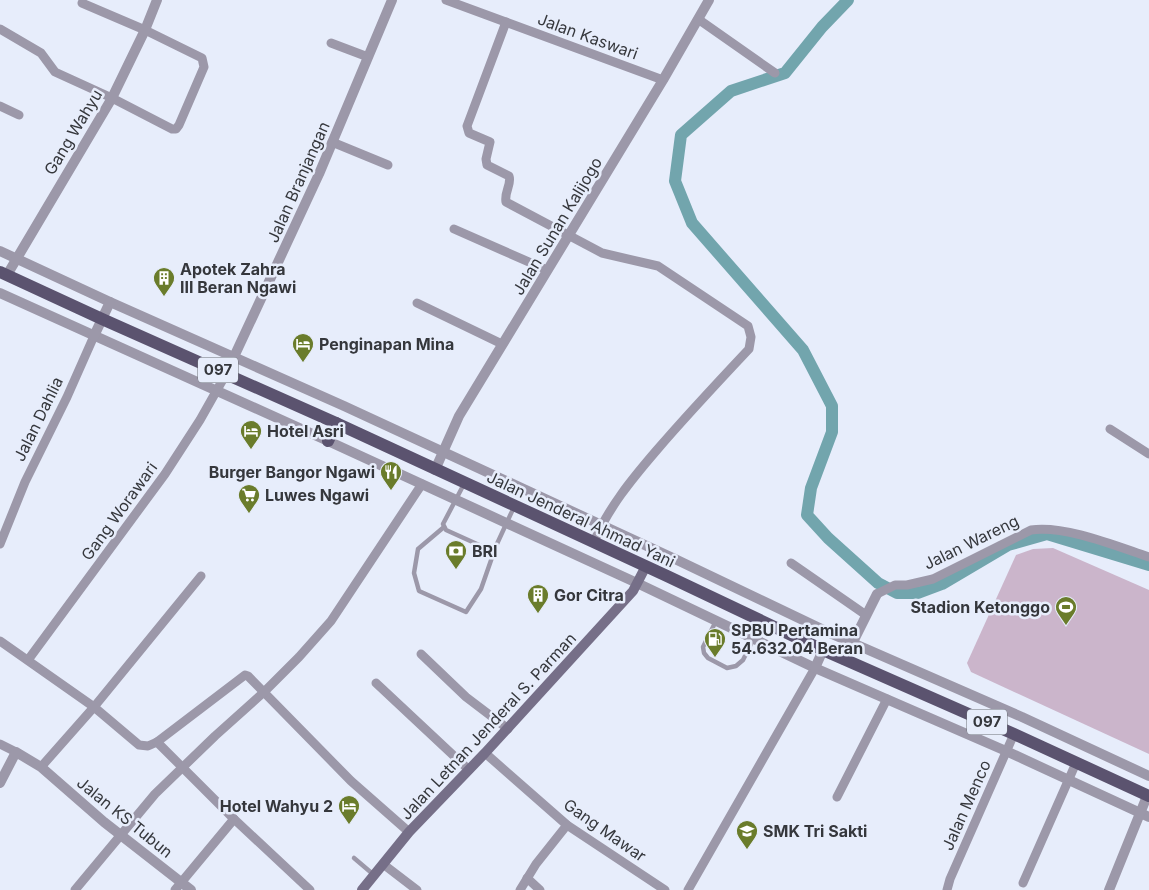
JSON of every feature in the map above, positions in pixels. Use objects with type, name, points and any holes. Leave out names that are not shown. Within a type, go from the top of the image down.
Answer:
[{"type":"main road","name":"Jalan Jenderal Ahmad Yani","points":[[3,273],[336,423],[844,660],[1014,734],[1148,796]]},
{"type":"main road","points":[[328,440],[336,423]]},
{"type":"main road","name":"Jalan Letnan Jenderal S. Parman","points":[[362,890],[409,832],[508,729],[638,583],[646,566]]},
{"type":"street","name":"Gang Wahyu","points":[[3,273],[16,258],[112,98],[145,30],[157,0]]},
{"type":"street","name":"Jalan Branjangan","points":[[226,374],[332,142],[392,0]]},
{"type":"street","name":"Jalan Kaswari","points":[[446,0],[663,80]]},
{"type":"street","name":"Jalan Sunan Kalijogo","points":[[435,470],[459,416],[663,80],[709,0]]},
{"type":"street","points":[[0,29],[41,53],[55,72],[176,129],[204,67],[202,58],[145,30],[82,3]]},
{"type":"street","points":[[698,19],[775,73]]},
{"type":"street","points":[[506,22],[469,120],[467,130],[469,133],[490,142],[486,159],[487,165],[510,176],[511,180],[505,198],[506,202],[602,253],[658,266],[748,326],[752,337],[749,349],[692,408],[631,480],[601,525],[594,542]]},
{"type":"street","points":[[331,43],[368,57]]},
{"type":"street","points":[[0,106],[19,115]]},
{"type":"street","points":[[332,142],[388,165]]},
{"type":"street","points":[[454,229],[547,270]]},
{"type":"street","points":[[0,251],[443,452],[852,643],[1022,717],[1149,776]]},
{"type":"street","points":[[0,293],[328,440],[638,583],[815,668],[1006,751],[1144,815]]},
{"type":"street","points":[[94,336],[110,302]]},
{"type":"street","points":[[417,303],[502,344]]},
{"type":"street","name":"Jalan Dahlia","points":[[0,544],[3,526],[67,397],[94,336]]},
{"type":"street","name":"Gang Worawari","points":[[28,660],[165,474],[226,374]]},
{"type":"street","points":[[1110,429],[1149,454]]},
{"type":"street","points":[[75,890],[155,794],[264,692],[331,621],[422,484]]},
{"type":"street","name":"Jalan Wareng","points":[[844,660],[877,594],[895,585],[913,584],[933,579],[1031,530],[1044,528],[1060,530],[1149,557]]},
{"type":"street","points":[[791,563],[866,615]]},
{"type":"street","points":[[41,767],[94,707],[201,576]]},
{"type":"street","points":[[0,641],[94,707],[139,746],[148,746],[157,742],[245,675],[248,676],[352,781],[409,832]]},
{"type":"street","points":[[688,890],[815,668],[823,650]]},
{"type":"street","points":[[421,654],[466,697],[508,729]]},
{"type":"street","points":[[376,683],[469,770]]},
{"type":"street","points":[[837,797],[887,699]]},
{"type":"street","name":"Jalan Menco","points":[[947,890],[950,879],[1014,734]]},
{"type":"street","points":[[157,742],[234,819],[310,890]]},
{"type":"street","points":[[0,744],[16,752],[0,783]]},
{"type":"street","name":"Jalan KS Tubun","points":[[16,752],[41,767],[104,822],[121,834],[178,886],[191,890]]},
{"type":"street","name":"Gang Mawar","points":[[485,753],[566,825],[664,890]]},
{"type":"street","points":[[1023,883],[1076,763]]},
{"type":"street","points":[[1109,890],[1144,815],[1148,796]]},
{"type":"street","points":[[178,886],[234,819]]},
{"type":"street","points":[[520,890],[526,878],[566,825]]},
{"type":"street","points":[[383,864],[417,890]]},
{"type":"street","points":[[526,878],[540,890]]},
{"type":"lane","points":[[444,528],[443,524],[464,483]]},
{"type":"lane","points":[[444,528],[418,549],[414,573],[419,591],[466,612],[481,589],[496,546],[514,506]]},
{"type":"lane","points":[[444,528],[488,550],[496,546]]},
{"type":"lane","points":[[716,621],[703,647],[704,653],[708,658],[727,668],[736,666],[743,660],[753,638]]},
{"type":"lane","points":[[354,858],[374,875]]},
{"type":"shaded area","name":"Stadion Ketonggo","points":[[1053,548],[1149,590],[1149,754],[971,672],[967,663],[1016,555],[1033,549]]},
{"type":"waterway","points":[[848,0],[822,27],[785,73],[731,91],[681,135],[675,181],[692,223],[803,350],[832,406],[832,432],[811,488],[807,515],[828,538],[878,583],[897,593],[918,593],[942,584],[1008,545],[1047,534],[1149,565]]},
{"type":"place","name":"Apotek Zahra III Beran Ngawi","points":[[164,297]]},
{"type":"place","name":"Penginapan Mina","points":[[303,363]]},
{"type":"place","name":"Hotel Asri","points":[[251,450]]},
{"type":"place","name":"Burger Bangor Ngawi","points":[[391,491]]},
{"type":"place","name":"Luwes Ngawi","points":[[249,514]]},
{"type":"place","name":"BRI","points":[[456,570]]},
{"type":"place","name":"Gor Citra","points":[[538,614]]},
{"type":"place","name":"Stadion Ketonggo","points":[[1066,626]]},
{"type":"place","name":"SPBU Pertamina 54.632.04 Beran","points":[[715,658]]},
{"type":"place","name":"Hotel Wahyu 2","points":[[349,825]]},
{"type":"place","name":"SMK Tri Sakti","points":[[747,850]]}]
